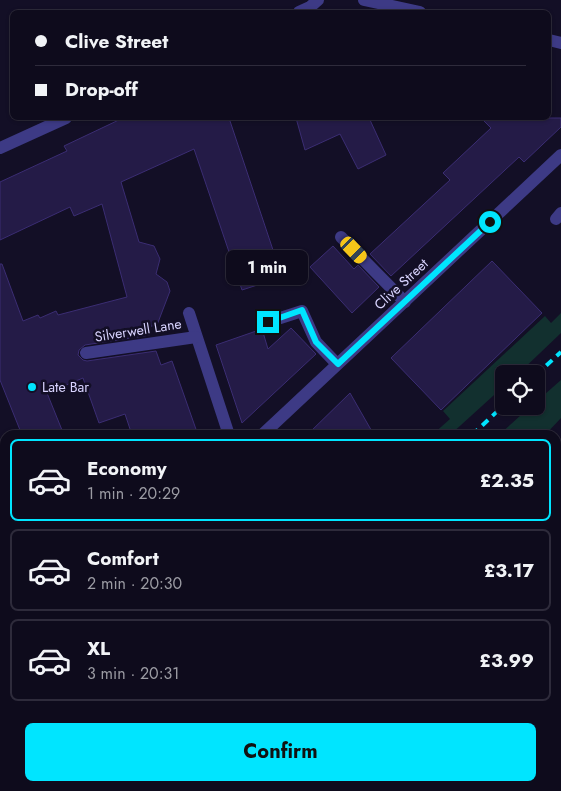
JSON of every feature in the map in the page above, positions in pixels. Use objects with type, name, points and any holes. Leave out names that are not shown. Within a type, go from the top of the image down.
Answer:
[{"type":"street","points":[[303,10],[318,0]]},
{"type":"street","points":[[364,0],[411,10]]},
{"type":"street","points":[[0,148],[62,120]]},
{"type":"street","name":"Clive Street","points":[[267,430],[561,155]]},
{"type":"street","points":[[342,237],[405,302]]},
{"type":"street","points":[[268,322],[302,310],[316,342],[338,364]]},
{"type":"street","name":"Silverwell Lane","points":[[189,313],[227,430]]},
{"type":"street","name":"Silverwell Lane","points":[[86,353],[196,337]]},
{"type":"green space","points":[[561,313],[561,333],[527,365],[495,365],[495,394],[456,430],[438,430],[450,419],[443,411],[545,316],[551,323]]},
{"type":"green space","points":[[561,380],[561,418],[550,430],[505,430],[521,415],[545,415],[545,394]]},
{"type":"building","points":[[551,118],[561,118],[561,127],[524,162],[519,157],[391,276],[370,254],[450,180],[443,173],[491,128],[483,120],[551,120]]},
{"type":"building","points":[[119,120],[230,120],[282,277],[242,290],[194,149],[121,182],[139,242],[154,246],[160,259],[156,274],[167,282],[170,291],[157,325],[147,327],[150,335],[85,345],[79,350],[78,355],[87,361],[156,351],[161,365],[172,361],[196,430],[130,430],[125,414],[99,423],[83,378],[47,393],[62,430],[20,430],[0,380],[0,264],[2,264],[23,321],[38,315],[40,318],[56,311],[58,315],[127,297],[102,204],[74,216],[70,207],[0,240],[0,182],[67,151],[64,146]]},
{"type":"building","points":[[297,120],[370,120],[386,155],[358,169],[340,134],[305,150]]},
{"type":"building","points":[[333,246],[354,269],[358,265],[379,287],[352,313],[310,267]]},
{"type":"building","points":[[492,261],[542,313],[441,410],[391,358]]},
{"type":"building","points":[[291,328],[316,354],[242,423],[216,345],[262,329],[268,349]]},
{"type":"building","points":[[350,393],[371,430],[312,430]]},
{"type":"railway","points":[[545,367],[561,352]]},
{"type":"railway","points":[[477,430],[495,413]]},
{"type":"place","name":"Late Bar","points":[[32,387]]},
{"type":"route","points":[[268,322],[302,310],[316,342],[338,364],[490,222]]}]
